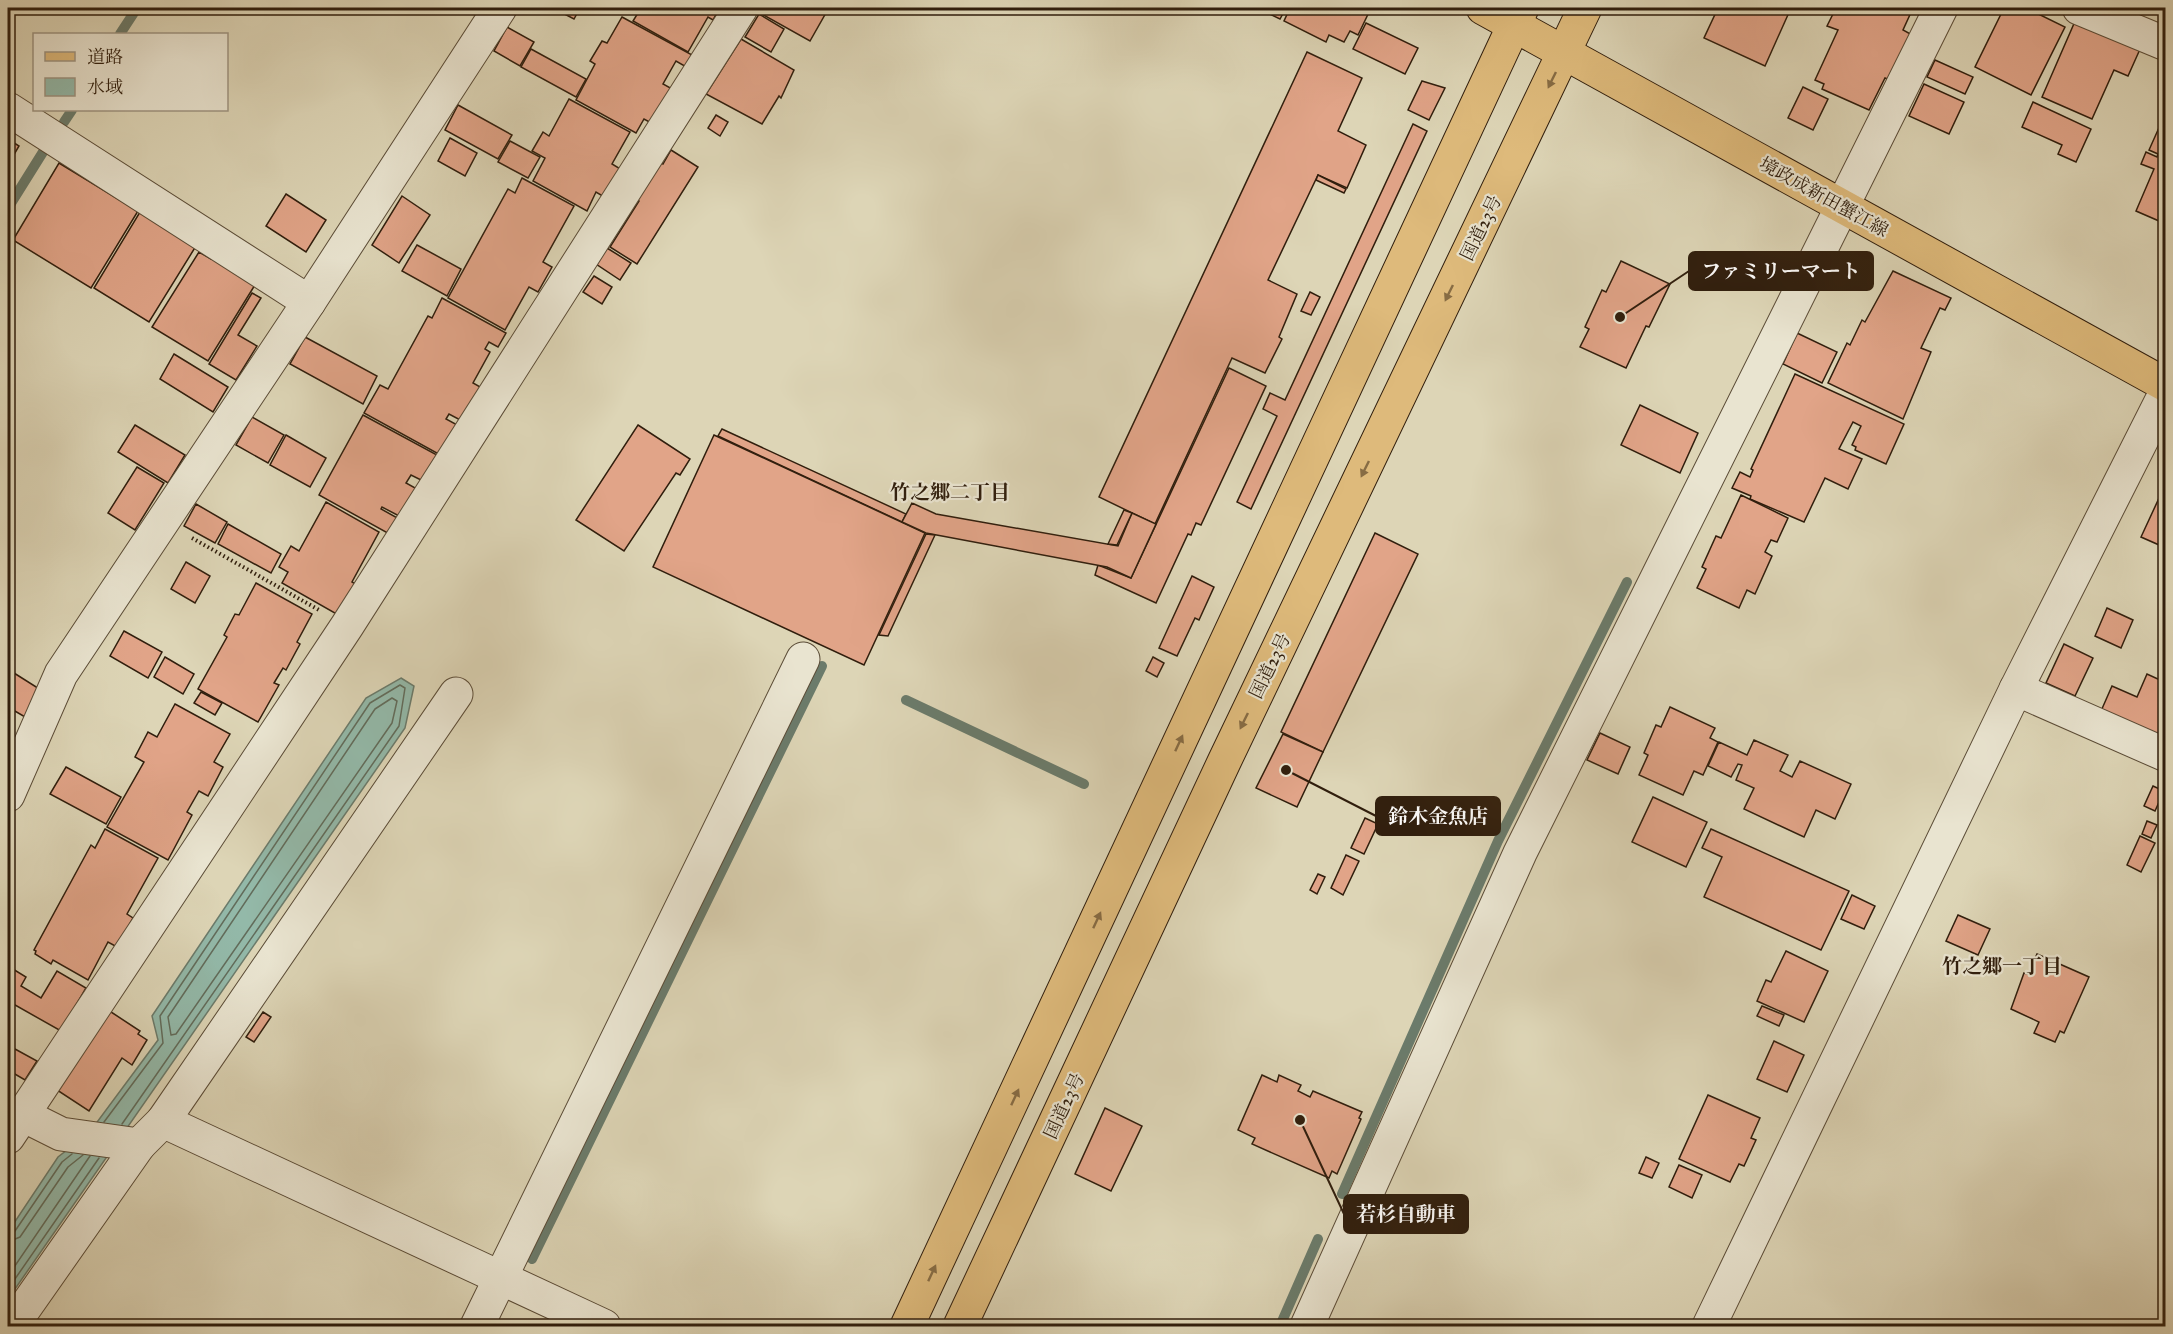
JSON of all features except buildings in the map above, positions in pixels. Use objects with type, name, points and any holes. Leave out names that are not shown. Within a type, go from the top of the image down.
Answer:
[{"type":"main road","name":"境政成新田蟹江線","points":[[1483,8],[1518,16],[1566,51],[1842,208],[2166,385]]},
{"type":"main road","name":"国道23号","points":[[960,1326],[1224,762],[1585,8]]},
{"type":"main road","points":[[907,1326],[1518,16]]},
{"type":"street","points":[[8,795],[62,674],[309,302],[500,8]]},
{"type":"street","points":[[131,1144],[15,1126],[347,626],[741,8]]},
{"type":"street","points":[[1308,1326],[1520,854],[1941,8]]},
{"type":"street","points":[[2079,8],[2166,45]]},
{"type":"street","points":[[8,109],[309,302]]},
{"type":"street","points":[[1709,1326],[2016,689],[2166,392]]},
{"type":"street","points":[[477,1326],[803,659]]},
{"type":"street","points":[[2016,689],[2166,755]]},
{"type":"street","points":[[12,1326],[131,1144],[164,1121],[456,694]]},
{"type":"street","points":[[164,1121],[604,1326]]},
{"type":"path","points":[[163,521],[347,626]]},
{"type":"water","points":[[401,678],[414,686],[405,728],[8,1299],[8,1232],[58,1157],[89,1133],[158,1040],[152,1016],[366,698]]},
{"type":"waterway","points":[[121,33],[137,8]]},
{"type":"waterway","points":[[64,122],[71,111]]},
{"type":"waterway","points":[[8,208],[43,152]]},
{"type":"waterway","points":[[1342,1194],[1498,841],[1627,582]]},
{"type":"waterway","points":[[532,1259],[822,666]]},
{"type":"waterway","points":[[906,700],[1084,784]]},
{"type":"waterway","points":[[1280,1326],[1318,1239]]},
{"type":"place","name":"ファミリーマート","points":[[1620,317]]},
{"type":"place","name":"鈴木金魚店","points":[[1286,770]]},
{"type":"place","name":"若杉自動車","points":[[1300,1120]]},
{"type":"district","name":"竹之郷二丁目","points":[[950,492]]},
{"type":"district","name":"竹之郷一丁目","points":[[2002,966]]}]
